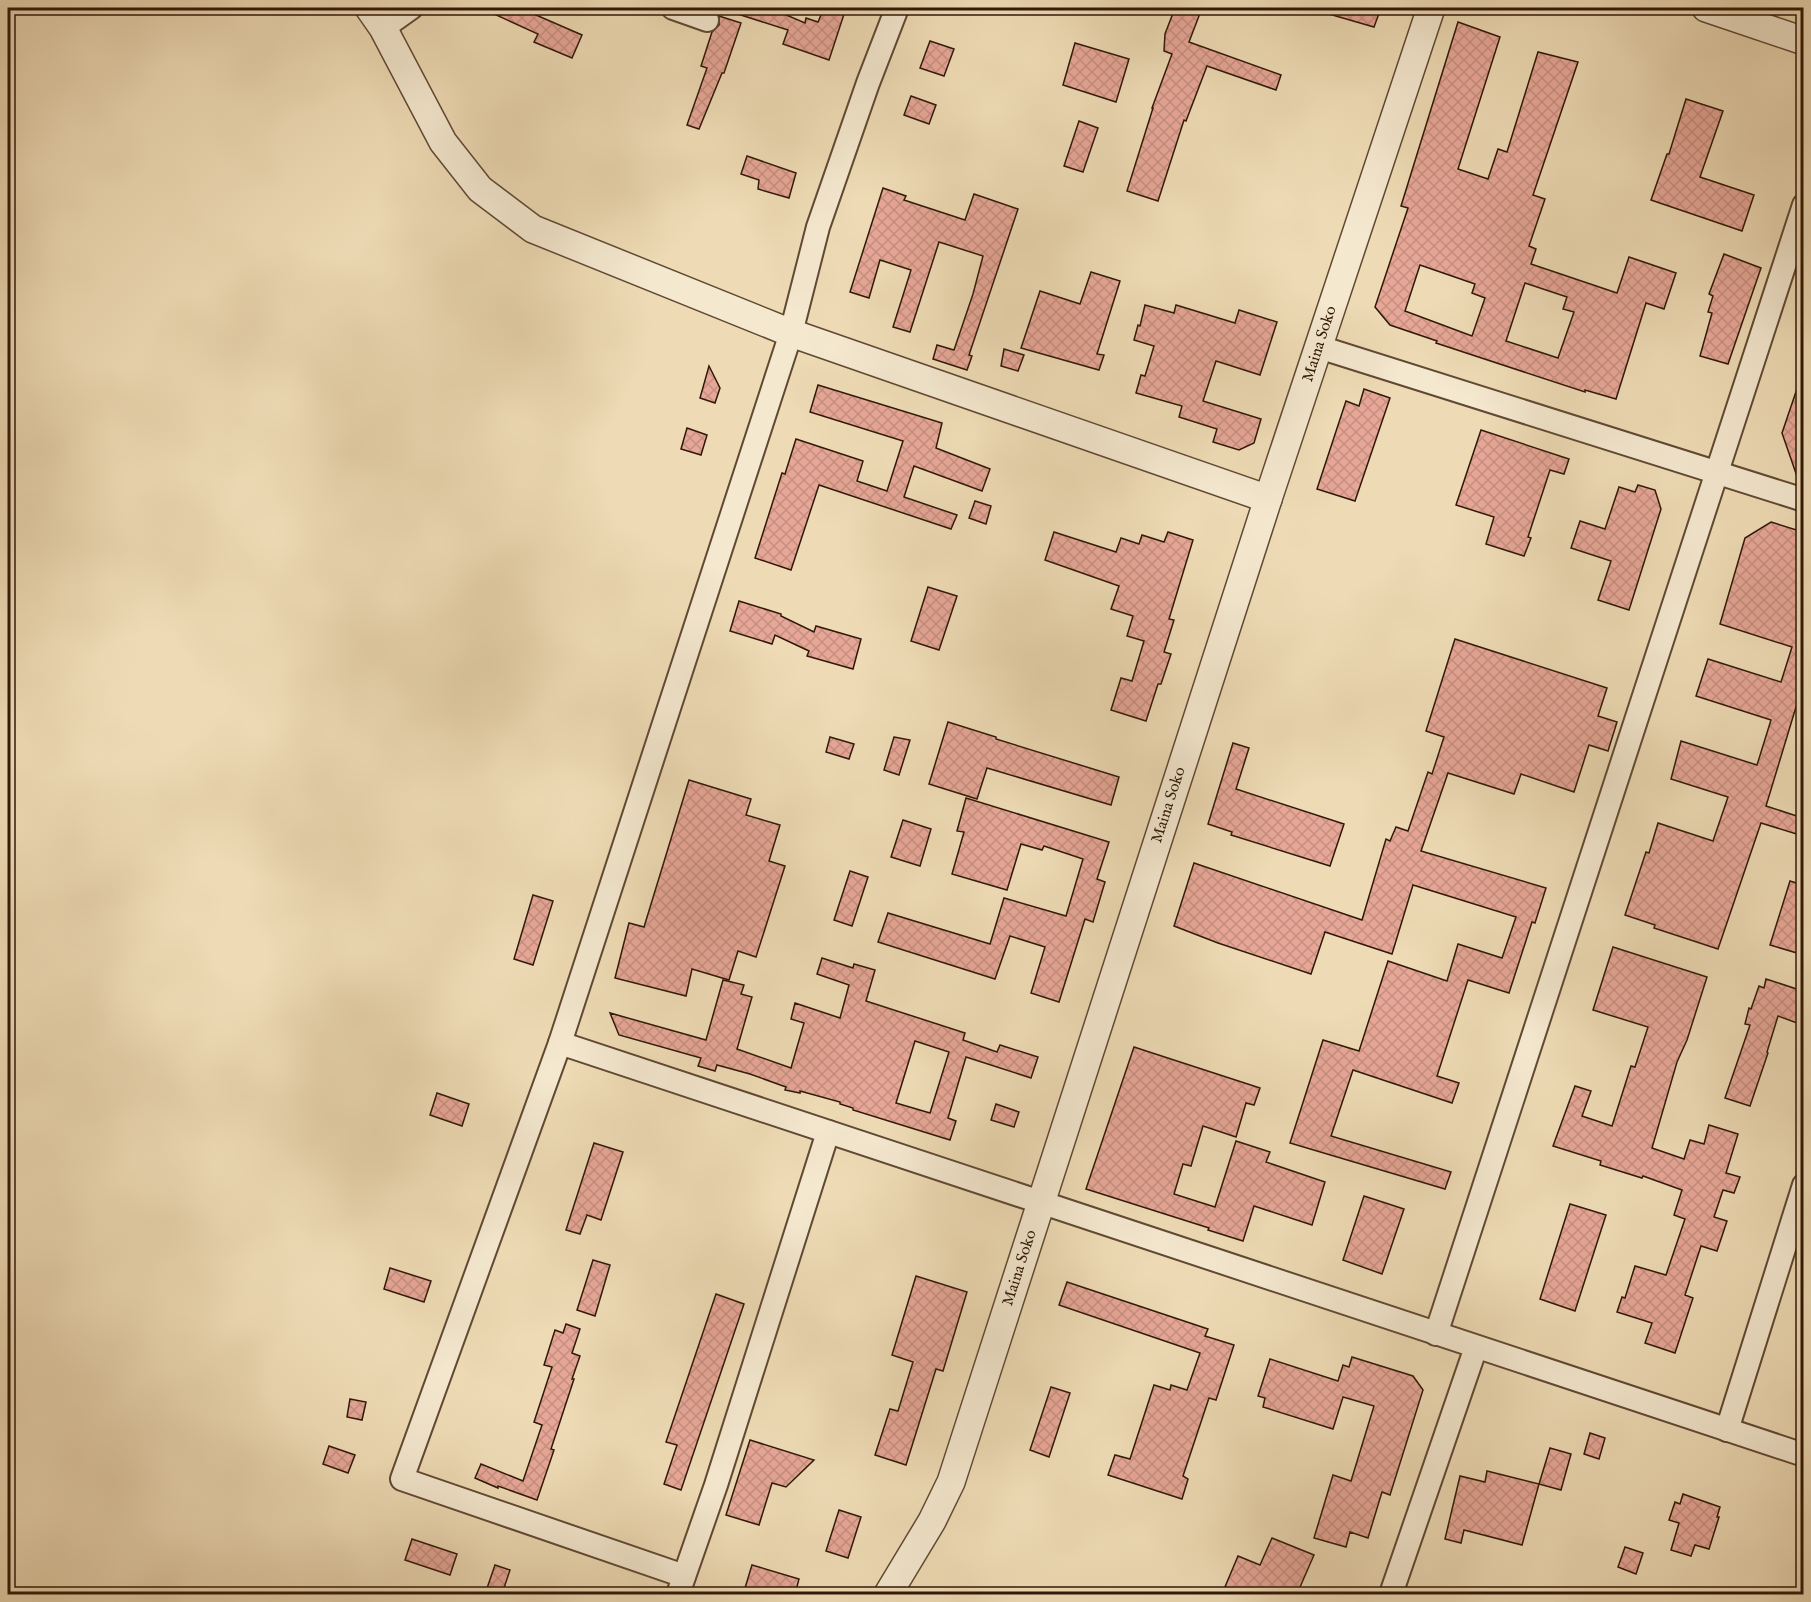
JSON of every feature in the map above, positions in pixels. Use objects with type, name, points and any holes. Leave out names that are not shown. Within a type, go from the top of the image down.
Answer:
[{"type":"street","points":[[411,8],[376,18],[443,142],[480,189],[533,229],[791,333],[1268,499]]},
{"type":"street","points":[[673,8],[707,20]]},
{"type":"street","points":[[828,1132],[716,1485],[681,1585],[402,1479],[560,1043],[791,333],[818,226],[897,8]]},
{"type":"street","name":"Maina Soko","points":[[888,1594],[932,1521],[951,1482],[1268,499],[1431,8]]},
{"type":"street","points":[[1706,8],[1803,42]]},
{"type":"street","points":[[1436,1334],[1803,205]]},
{"type":"street","points":[[1319,347],[1803,500]]},
{"type":"street","points":[[560,1043],[1803,1455]]},
{"type":"street","points":[[1727,1430],[1803,1185]]},
{"type":"street","points":[[1391,1594],[1476,1347]]},
{"type":"building","points":[[481,8],[520,8],[582,35],[572,58],[534,42],[538,34]]},
{"type":"building","points":[[728,8],[770,8],[805,23],[806,18],[818,22],[824,8],[846,8],[829,60],[783,44],[788,30],[728,11]]},
{"type":"building","points":[[1175,8],[1202,8],[1189,42],[1281,75],[1276,90],[1207,66],[1186,121],[1184,120],[1158,201],[1127,191],[1152,108],[1172,54],[1164,51],[1165,34]]},
{"type":"building","points":[[1323,8],[1381,8],[1374,27],[1322,12]]},
{"type":"building","points":[[719,16],[741,23],[724,73],[722,73],[699,129],[687,125],[707,68],[701,66],[712,32],[719,25]]},
{"type":"building","points":[[1458,22],[1500,37],[1458,169],[1488,179],[1498,149],[1507,152],[1538,52],[1578,62],[1533,195],[1545,199],[1529,246],[1536,249],[1531,264],[1617,293],[1629,257],[1676,273],[1664,309],[1646,303],[1616,399],[1585,390],[1585,392],[1436,343],[1437,341],[1390,325],[1375,307],[1408,208],[1401,206]],"holes":[[[1420,265],[1475,284],[1472,293],[1485,298],[1472,336],[1405,311]],[[1525,283],[1567,297],[1563,309],[1574,312],[1558,358],[1506,341]]]},
{"type":"building","points":[[930,41],[954,49],[944,76],[920,68]]},
{"type":"building","points":[[1075,43],[1129,59],[1116,102],[1063,85]]},
{"type":"building","points":[[911,96],[936,105],[929,124],[904,115]]},
{"type":"building","points":[[1686,99],[1723,111],[1700,177],[1754,195],[1742,231],[1651,200],[1667,154],[1669,154]]},
{"type":"building","points":[[1079,121],[1098,128],[1083,172],[1064,166]]},
{"type":"building","points":[[747,156],[796,173],[789,198],[758,189],[759,180],[741,174]]},
{"type":"building","points":[[883,188],[906,196],[904,200],[965,220],[974,194],[1018,209],[969,355],[972,356],[967,370],[933,359],[937,345],[954,350],[983,256],[939,242],[910,332],[893,327],[911,270],[880,260],[869,298],[850,292]]},
{"type":"building","points":[[1724,254],[1761,268],[1728,364],[1700,356],[1712,313],[1708,312],[1713,296],[1709,294]]},
{"type":"building","points":[[1091,272],[1120,281],[1097,354],[1104,355],[1099,370],[1021,348],[1040,291],[1080,304]]},
{"type":"building","points":[[1145,305],[1174,313],[1176,305],[1235,323],[1239,310],[1277,322],[1260,375],[1216,361],[1203,401],[1261,419],[1254,443],[1239,450],[1213,442],[1217,429],[1179,417],[1182,406],[1136,393],[1141,375],[1145,376],[1154,346],[1134,340]]},
{"type":"building","points":[[1004,349],[1024,355],[1018,371],[1001,366]]},
{"type":"building","points":[[709,366],[720,388],[715,403],[700,398]]},
{"type":"building","points":[[1801,377],[1803,377],[1803,486],[1800,485],[1782,433]]},
{"type":"building","points":[[818,385],[942,423],[936,448],[990,469],[982,491],[914,466],[904,497],[957,515],[951,529],[819,485],[791,570],[755,558],[782,473],[785,474],[796,439],[863,461],[857,481],[887,491],[903,441],[810,412]]},
{"type":"building","points":[[1364,389],[1390,398],[1355,501],[1317,489],[1346,401],[1359,406]]},
{"type":"building","points":[[687,428],[707,435],[701,455],[681,449]]},
{"type":"building","points":[[1481,430],[1569,459],[1564,474],[1550,470],[1524,556],[1486,544],[1494,517],[1456,505]]},
{"type":"building","points":[[1638,485],[1655,490],[1661,509],[1629,610],[1598,600],[1611,561],[1571,548],[1580,521],[1605,529],[1619,487],[1635,492]]},
{"type":"building","points":[[975,501],[991,506],[986,524],[969,518]]},
{"type":"building","points":[[1771,522],[1803,532],[1803,684],[1766,806],[1803,818],[1803,836],[1761,823],[1718,949],[1654,928],[1655,925],[1625,915],[1658,823],[1713,841],[1728,797],[1671,779],[1681,741],[1757,765],[1771,720],[1696,696],[1708,659],[1781,682],[1792,647],[1720,624],[1745,538]]},
{"type":"building","points":[[1054,532],[1116,552],[1121,538],[1139,544],[1142,535],[1164,542],[1168,532],[1193,540],[1169,619],[1174,620],[1164,652],[1171,654],[1146,721],[1111,710],[1121,678],[1132,681],[1144,641],[1127,636],[1133,616],[1111,609],[1119,586],[1045,560]]},
{"type":"building","points":[[928,587],[957,596],[939,650],[911,641]]},
{"type":"building","points":[[739,601],[781,614],[814,632],[816,626],[861,639],[853,669],[807,656],[809,651],[775,635],[772,644],[730,631]]},
{"type":"building","points":[[1455,639],[1607,688],[1598,716],[1617,722],[1608,751],[1589,745],[1574,792],[1521,774],[1514,794],[1448,773],[1421,851],[1546,888],[1535,923],[1532,922],[1509,993],[1468,980],[1437,1076],[1459,1083],[1452,1103],[1353,1070],[1331,1136],[1451,1172],[1445,1189],[1290,1143],[1323,1040],[1359,1051],[1388,961],[1447,981],[1458,944],[1502,958],[1516,917],[1413,885],[1392,954],[1325,932],[1311,974],[1174,926],[1194,863],[1362,920],[1386,839],[1390,841],[1396,827],[1408,831],[1428,772],[1432,774],[1444,737],[1426,731]]},
{"type":"building","points":[[948,722],[1119,777],[1111,805],[987,768],[977,799],[929,784]]},
{"type":"building","points":[[830,737],[854,744],[849,759],[826,752]]},
{"type":"building","points":[[894,737],[910,740],[899,775],[884,770]]},
{"type":"building","points":[[1233,743],[1249,748],[1236,789],[1344,824],[1330,866],[1231,835],[1232,832],[1208,824]]},
{"type":"building","points":[[689,780],[751,799],[746,815],[780,825],[769,861],[785,866],[756,957],[738,951],[729,980],[692,969],[686,996],[615,978],[629,923],[644,927]]},
{"type":"building","points":[[966,798],[1109,842],[1097,879],[1105,882],[1093,922],[1085,919],[1059,1002],[1031,993],[1045,947],[1010,936],[995,979],[878,942],[888,913],[990,944],[1004,898],[1066,916],[1083,859],[1044,846],[1042,850],[1021,844],[1007,890],[952,874],[964,832],[957,831]]},
{"type":"building","points":[[903,820],[931,829],[920,866],[891,857]]},
{"type":"building","points":[[850,871],[868,877],[852,926],[834,920]]},
{"type":"building","points":[[1790,881],[1803,885],[1803,934],[1797,953],[1770,945]]},
{"type":"building","points":[[533,895],[553,901],[533,965],[514,959]]},
{"type":"building","points":[[1613,947],[1707,977],[1687,1040],[1677,1062],[1652,1148],[1684,1159],[1690,1140],[1704,1144],[1709,1125],[1738,1134],[1726,1173],[1740,1177],[1734,1193],[1723,1190],[1714,1217],[1727,1221],[1717,1251],[1701,1246],[1685,1295],[1693,1298],[1675,1353],[1645,1343],[1652,1323],[1617,1312],[1622,1297],[1625,1298],[1635,1266],[1666,1275],[1685,1219],[1674,1215],[1682,1190],[1643,1176],[1642,1178],[1600,1165],[1601,1161],[1553,1146],[1575,1086],[1591,1091],[1582,1116],[1612,1126],[1631,1066],[1635,1067],[1648,1027],[1593,1010]]},
{"type":"building","points":[[822,958],[853,968],[854,964],[875,970],[866,1001],[965,1033],[963,1040],[997,1052],[1000,1045],[1038,1057],[1031,1078],[966,1057],[948,1118],[956,1121],[950,1140],[853,1110],[840,1102],[800,1091],[800,1093],[785,1090],[786,1087],[750,1074],[717,1065],[715,1071],[698,1066],[701,1058],[619,1035],[610,1013],[706,1040],[723,980],[744,985],[741,994],[752,997],[737,1049],[791,1068],[804,1023],[791,1019],[795,1003],[840,1018],[849,985],[817,974]],"holes":[[[915,1041],[949,1052],[930,1113],[896,1103]]]},
{"type":"building","points":[[1766,979],[1803,991],[1803,1003],[1797,1023],[1778,1016],[1750,1106],[1725,1098],[1750,1025],[1745,1024],[1749,1008],[1751,1009],[1759,986],[1764,988]]},
{"type":"building","points":[[1134,1047],[1260,1088],[1254,1105],[1246,1103],[1236,1137],[1203,1126],[1191,1166],[1183,1164],[1174,1194],[1215,1207],[1236,1141],[1270,1152],[1266,1162],[1325,1182],[1312,1225],[1254,1206],[1243,1241],[1086,1189]]},
{"type":"building","points":[[437,1093],[469,1104],[462,1126],[430,1115]]},
{"type":"building","points":[[996,1104],[1019,1112],[1014,1127],[991,1120]]},
{"type":"building","points":[[594,1143],[623,1152],[601,1220],[587,1215],[580,1234],[566,1230]]},
{"type":"building","points":[[1364,1196],[1404,1209],[1382,1274],[1343,1260]]},
{"type":"building","points":[[1570,1204],[1606,1215],[1575,1311],[1540,1299]]},
{"type":"building","points":[[593,1260],[610,1265],[595,1316],[577,1310]]},
{"type":"building","points":[[390,1268],[431,1281],[424,1302],[384,1289]]},
{"type":"building","points":[[916,1276],[967,1292],[943,1371],[936,1369],[906,1465],[875,1455],[890,1409],[898,1411],[913,1362],[892,1355]]},
{"type":"building","points":[[1067,1282],[1208,1329],[1205,1336],[1234,1345],[1216,1400],[1209,1398],[1183,1476],[1188,1479],[1182,1499],[1108,1475],[1115,1455],[1130,1459],[1154,1385],[1170,1390],[1171,1385],[1187,1390],[1200,1353],[1059,1305]]},
{"type":"building","points":[[716,1294],[744,1304],[681,1490],[664,1484],[677,1445],[666,1442]]},
{"type":"building","points":[[566,1324],[580,1329],[572,1353],[580,1356],[551,1449],[554,1450],[537,1500],[475,1478],[481,1464],[523,1481],[542,1425],[534,1422],[552,1367],[544,1365],[555,1330],[563,1333]]},
{"type":"building","points":[[1352,1357],[1413,1376],[1423,1390],[1390,1495],[1382,1492],[1368,1538],[1350,1532],[1346,1547],[1314,1538],[1333,1475],[1351,1481],[1374,1406],[1343,1397],[1333,1429],[1263,1407],[1265,1398],[1258,1396],[1270,1359],[1338,1381],[1343,1365],[1349,1367]]},
{"type":"building","points":[[1051,1387],[1070,1393],[1049,1457],[1030,1450]]},
{"type":"building","points":[[350,1399],[366,1402],[362,1420],[347,1417]]},
{"type":"building","points":[[1590,1433],[1605,1438],[1599,1459],[1584,1454]]},
{"type":"building","points":[[750,1440],[814,1460],[786,1487],[772,1483],[759,1525],[726,1515]]},
{"type":"building","points":[[329,1446],[355,1455],[348,1473],[323,1464]]},
{"type":"building","points":[[1550,1448],[1571,1454],[1561,1490],[1539,1484]]},
{"type":"building","points":[[1487,1471],[1539,1484],[1522,1545],[1464,1530],[1461,1543],[1445,1539],[1460,1476],[1485,1482]]},
{"type":"building","points":[[1683,1494],[1720,1507],[1709,1549],[1695,1545],[1691,1556],[1671,1550],[1679,1523],[1669,1520],[1675,1502],[1680,1504]]},
{"type":"building","points":[[839,1510],[861,1517],[848,1558],[826,1551]]},
{"type":"building","points":[[1272,1538],[1314,1555],[1297,1594],[1222,1594],[1238,1556],[1260,1565]]},
{"type":"building","points":[[412,1539],[457,1554],[450,1575],[405,1560]]},
{"type":"building","points":[[1625,1547],[1643,1553],[1636,1574],[1618,1567]]},
{"type":"building","points":[[495,1565],[510,1570],[502,1594],[485,1594]]},
{"type":"building","points":[[752,1565],[799,1579],[795,1594],[767,1594],[745,1588]]}]
